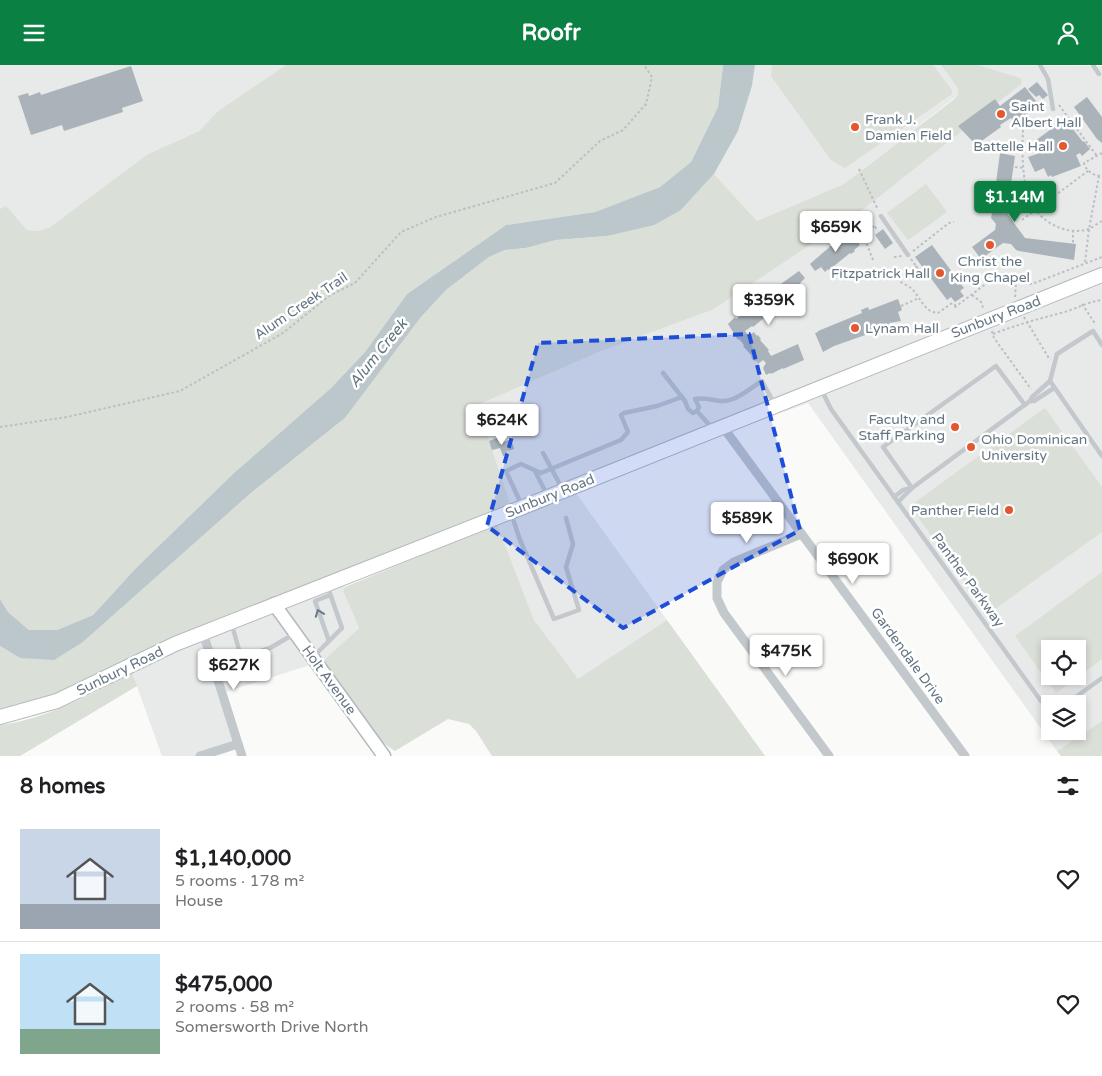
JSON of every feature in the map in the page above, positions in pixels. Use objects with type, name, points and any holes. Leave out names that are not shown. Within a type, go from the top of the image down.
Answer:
[{"type":"main road","name":"Sunbury Road","points":[[0,717],[57,701],[175,644],[274,604],[328,590],[548,497],[1102,275]]},
{"type":"street","name":"Gardendale Drive","points":[[719,429],[801,534],[965,756]]},
{"type":"street","points":[[801,534],[734,562],[723,570],[716,582],[717,598],[724,613],[829,756]]},
{"type":"street","name":"Holt Avenue","points":[[274,604],[384,756]]},
{"type":"street","points":[[203,633],[242,756]]},
{"type":"street","points":[[200,756],[238,744]]},
{"type":"lane","points":[[1040,65],[1048,79],[1053,109]]},
{"type":"lane","points":[[1093,65],[1099,74]]},
{"type":"lane","points":[[881,216],[908,255]]},
{"type":"lane","points":[[1030,401],[1050,381],[1058,354],[1093,331],[1102,345]]},
{"type":"lane","points":[[912,488],[883,447],[996,367],[1024,405]]},
{"type":"lane","points":[[663,373],[684,399],[688,409],[693,413],[698,411]]},
{"type":"lane","points":[[566,518],[574,544],[566,567],[579,610],[554,619],[520,540],[517,510],[506,471],[521,464],[541,473],[621,440],[627,435],[628,428],[621,415],[624,413],[690,398],[728,401],[762,381],[776,406]]},
{"type":"lane","points":[[1050,381],[1102,457]]},
{"type":"lane","name":"Panther Parkway","points":[[820,387],[831,409],[1041,701]]},
{"type":"lane","points":[[898,502],[912,488],[1024,405],[1054,388]]},
{"type":"lane","points":[[696,399],[700,407],[698,411]]},
{"type":"lane","points":[[698,411],[719,429]]},
{"type":"lane","points":[[543,453],[563,491]]},
{"type":"lane","points":[[535,471],[548,497]]},
{"type":"lane","points":[[894,497],[903,490],[912,488]]},
{"type":"lane","points":[[313,657],[329,641],[342,628],[328,590],[314,601],[329,641]]},
{"type":"lane","points":[[232,621],[241,657]]},
{"type":"lane","points":[[214,667],[270,648],[296,633]]},
{"type":"lane","points":[[1078,695],[1102,678]]},
{"type":"path","name":"Alum Creek Trail","points":[[0,427],[67,417],[180,391],[283,333],[329,296],[355,283],[401,232],[436,217],[555,183],[600,141],[623,130],[646,104],[652,77],[644,65]]},
{"type":"path","points":[[1059,105],[1097,155]]},
{"type":"path","points":[[1023,130],[1024,168],[1028,197],[1035,209],[1048,222],[1073,230],[1089,229],[1102,221]]},
{"type":"path","points":[[1085,263],[1089,229],[1101,176],[1088,171],[1084,163],[1102,153]]},
{"type":"path","points":[[1015,167],[1024,168]]},
{"type":"path","points":[[860,169],[881,216]]},
{"type":"path","points":[[1022,220],[1088,171]]},
{"type":"path","points":[[1043,186],[1054,195]]},
{"type":"path","points":[[919,270],[908,255],[949,223],[954,222]]},
{"type":"path","points":[[873,260],[866,242],[874,225],[878,231]]},
{"type":"path","points":[[1073,230],[1074,244]]},
{"type":"path","points":[[917,266],[899,280],[910,287],[926,309],[932,313],[938,313],[952,303],[955,305],[954,308],[996,278],[1032,284],[1102,257]]},
{"type":"path","points":[[972,295],[981,302],[993,334],[1032,391]]},
{"type":"path","points":[[901,306],[919,298]]},
{"type":"path","points":[[993,334],[1102,299]]},
{"type":"path","points":[[1082,304],[1097,327]]},
{"type":"path","points":[[1026,322],[1053,365]]},
{"type":"highlighted area","points":[[749,334],[800,530],[623,628],[487,526],[538,343]]},
{"type":"shaded area","points":[[0,65],[286,65],[218,111],[199,131],[148,154],[50,227],[38,231],[27,230],[6,207],[0,209]]},
{"type":"shaded area","points":[[286,65],[723,65],[718,107],[691,162],[660,187],[595,212],[506,225],[407,294],[365,352],[331,388],[234,473],[136,568],[93,615],[57,630],[29,630],[8,612],[0,599],[0,209],[6,206],[27,230],[38,231],[50,227],[148,154],[199,131],[218,111]]},
{"type":"shaded area","points":[[755,65],[941,65],[957,87],[958,95],[844,184],[757,221],[714,174],[738,131],[752,86]]},
{"type":"shaded area","name":"Frank J. Damien Field","points":[[772,65],[933,65],[952,90],[952,94],[845,168],[831,160],[771,76]]},
{"type":"shaded area","points":[[941,65],[978,65],[1021,78],[1021,84],[861,211],[712,310],[599,352],[477,405],[511,506],[165,641],[45,698],[0,711],[0,646],[20,658],[83,642],[252,492],[345,418],[421,317],[446,290],[489,257],[505,250],[526,248],[556,240],[607,236],[681,210],[714,174],[757,221],[844,184],[953,100],[958,95],[957,87]]},
{"type":"shaded area","name":"Ohio Dominican University","points":[[978,65],[1102,66],[1102,721],[1086,732],[1086,695],[1041,695],[1041,729],[808,403],[573,489],[667,620],[578,680],[534,620],[497,524],[511,506],[476,405],[599,352],[712,310],[1021,78]]},
{"type":"shaded area","points":[[926,184],[947,212],[908,240],[887,213]]},
{"type":"shaded area","points":[[1045,408],[1102,487],[1102,532],[988,614],[910,506]]},
{"type":"shaded area","points":[[497,524],[534,620],[578,679],[667,620],[765,756],[492,756],[476,731],[469,724],[448,719],[395,751],[386,744],[366,723],[323,661],[359,628],[343,591],[345,587]]},
{"type":"shaded area","points":[[1102,572],[1102,659],[1086,671],[1086,640],[1041,640],[1041,672],[1015,636]]},
{"type":"shaded area","points":[[335,574],[345,587],[343,591],[359,628],[323,661],[222,693],[238,747],[210,756],[162,756],[127,659],[165,641]]},
{"type":"shaded area","points":[[132,673],[137,686],[20,756],[0,756],[0,725],[35,717],[68,705]]},
{"type":"shaded area","points":[[1050,685],[1067,685],[1056,693]]},
{"type":"shaded area","points":[[1102,721],[1102,756],[1061,756],[1057,751],[1074,740],[1086,740],[1086,732]]},
{"type":"shaded area","name":"Ohio Dominican University","points":[[1049,740],[1074,740],[1057,751]]},
{"type":"water","name":"Alum Creek","points":[[723,65],[755,65],[752,86],[738,131],[714,174],[681,210],[654,225],[607,236],[556,240],[526,248],[505,250],[489,257],[446,290],[421,317],[345,418],[252,492],[83,642],[54,660],[20,658],[0,646],[0,599],[8,612],[29,630],[57,630],[93,615],[136,568],[234,473],[331,388],[365,352],[407,294],[506,225],[595,212],[660,187],[691,162],[718,107]]},
{"type":"building","points":[[131,66],[143,101],[122,108],[123,112],[64,131],[62,125],[31,135],[18,96],[28,93],[29,96],[40,92],[41,95]]},
{"type":"building","points":[[1037,82],[1048,95],[1043,99],[1039,95],[1036,97],[1028,89]]},
{"type":"building","name":"Saint Albert Hall","points":[[1025,87],[1039,105],[1014,123],[1011,118],[976,145],[958,126],[995,99],[1000,106]]},
{"type":"building","points":[[1087,97],[1102,117],[1102,143],[1074,107]]},
{"type":"building","name":"Battelle Hall","points":[[1065,119],[1090,149],[1082,156],[1080,153],[1076,155],[1081,166],[1052,177],[1051,175],[1048,177],[1044,168],[1035,172],[1028,157],[1043,152],[1035,141]]},
{"type":"building","points":[[1000,153],[1015,156],[1007,212],[1009,216],[1025,238],[1076,244],[1074,260],[1019,251],[1011,244],[1003,243],[981,259],[972,247],[995,230],[996,224],[991,218]]},
{"type":"building","points":[[883,229],[893,243],[885,249],[875,235]]},
{"type":"building","points":[[851,233],[860,245],[855,251],[825,272],[821,267],[815,271],[810,264],[833,244]]},
{"type":"building","name":"Fitzpatrick Hall","points":[[932,245],[964,288],[960,291],[964,296],[955,302],[951,297],[947,300],[915,257]]},
{"type":"building","points":[[799,271],[805,278],[800,283],[804,288],[801,292],[745,331],[749,336],[754,332],[758,335],[771,356],[798,344],[804,360],[766,375],[763,368],[766,363],[763,360],[758,364],[754,361],[728,324]]},
{"type":"building","name":"Lynam Hall","points":[[898,299],[902,310],[898,312],[901,321],[889,323],[890,326],[874,332],[873,330],[870,331],[871,333],[834,346],[823,352],[815,333],[862,313],[861,310],[868,307],[869,310]]},
{"type":"building","points":[[497,438],[499,444],[511,439],[514,449],[507,451],[508,455],[503,456],[500,448],[492,450],[489,441]]},
{"type":"place","name":"Saint Albert Hall","points":[[1001,114]]},
{"type":"place","name":"Frank J. Damien Field","points":[[855,127]]},
{"type":"place","name":"Battelle Hall","points":[[1063,146]]},
{"type":"place","name":"Christ the King Chapel","points":[[990,245]]},
{"type":"place","name":"Fitzpatrick Hall","points":[[940,273]]},
{"type":"place","name":"Lynam Hall","points":[[855,328]]},
{"type":"place","name":"Faculty and Staff Parking","points":[[955,427]]},
{"type":"place","name":"Ohio Dominican University","points":[[971,447]]},
{"type":"place","name":"Panther Field","points":[[1009,510]]}]
